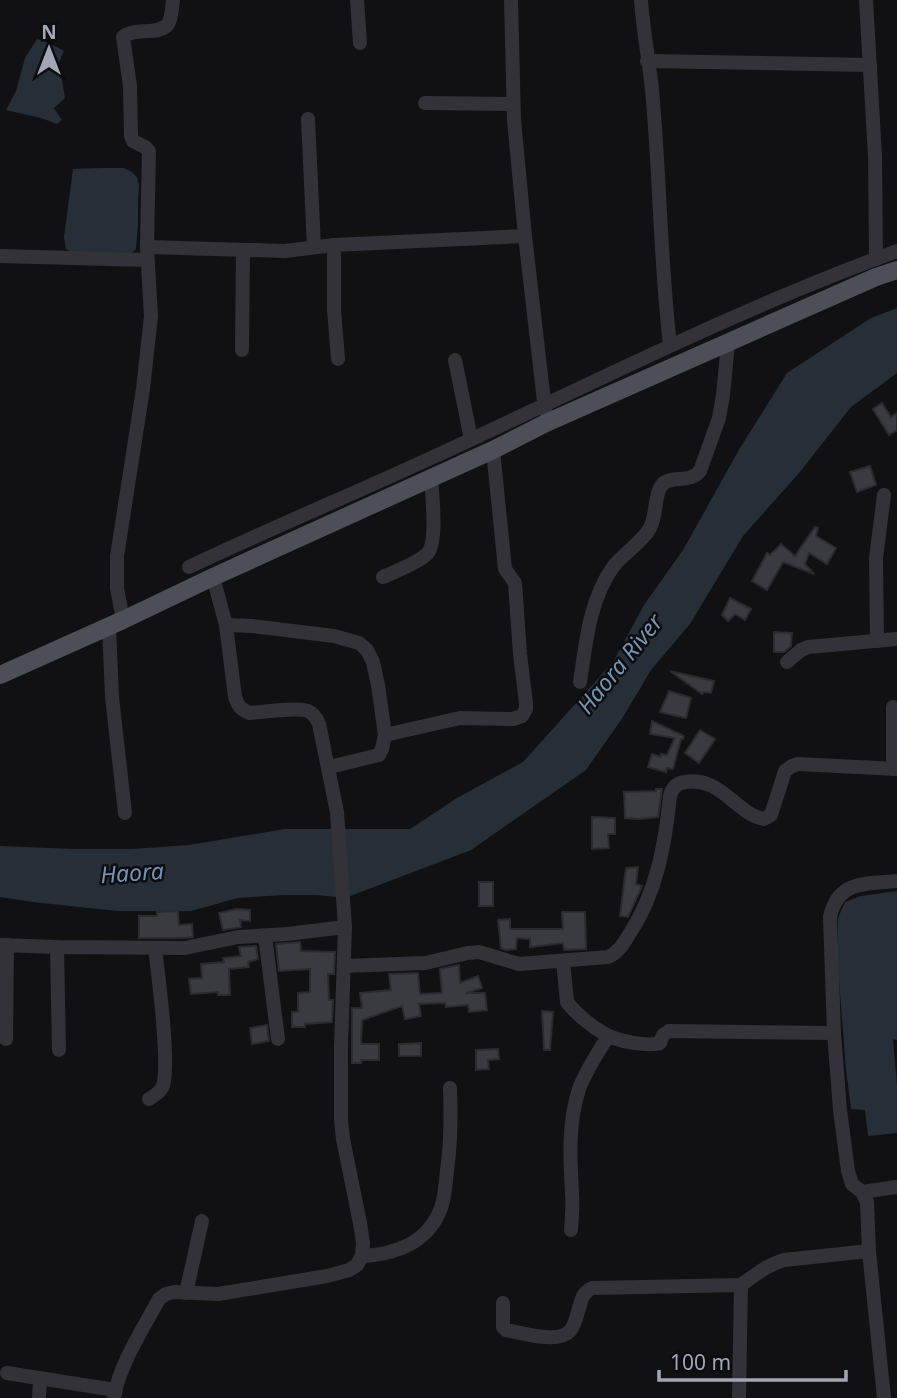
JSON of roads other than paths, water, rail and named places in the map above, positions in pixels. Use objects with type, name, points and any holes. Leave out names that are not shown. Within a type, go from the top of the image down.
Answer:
[{"type":"main road","points":[[0,674],[493,450],[546,423],[897,270]]},
{"type":"street","points":[[125,813],[112,696],[117,556],[143,389],[151,316],[147,254],[149,151],[145,146],[133,141],[131,136],[130,86],[123,37],[127,33],[166,26],[173,0]]},
{"type":"street","points":[[357,0],[360,43]]},
{"type":"street","points":[[511,0],[513,104],[546,423]]},
{"type":"street","points":[[641,0],[652,89],[663,281],[670,345]]},
{"type":"street","points":[[866,0],[875,156],[876,259]]},
{"type":"street","points":[[647,61],[870,65]]},
{"type":"street","points":[[425,103],[513,104]]},
{"type":"street","points":[[308,119],[314,247]]},
{"type":"street","points":[[0,256],[285,251],[334,245],[525,236]]},
{"type":"street","points":[[334,245],[334,309],[338,359]]},
{"type":"street","points":[[242,350],[243,250]]},
{"type":"street","points":[[189,567],[670,345],[897,251]]},
{"type":"street","points":[[580,682],[593,608],[605,580],[614,566],[645,536],[651,526],[662,485],[668,481],[695,477],[700,471],[719,418],[728,343]]},
{"type":"street","points":[[455,360],[471,439]]},
{"type":"street","points":[[385,735],[460,718],[513,719],[525,714],[515,583],[505,569],[493,450]]},
{"type":"street","points":[[383,577],[425,556],[431,550],[431,478]]},
{"type":"street","points":[[877,641],[876,558],[884,495]]},
{"type":"street","points":[[6,1373],[115,1394],[125,1364],[159,1299],[166,1294],[219,1294],[327,1276],[358,1265],[362,1255],[360,1223],[341,1120],[345,927],[337,812],[329,767],[317,718],[309,712],[295,710],[250,713],[237,704],[226,625],[213,577]]},
{"type":"street","points":[[226,625],[334,636],[359,643],[367,650],[378,684],[385,735],[382,750],[379,755],[329,767]]},
{"type":"street","points":[[787,662],[808,647],[897,639]]},
{"type":"street","points":[[345,966],[425,963],[468,953],[479,953],[519,964],[608,957],[616,954],[639,920],[654,884],[662,852],[670,796],[677,785],[685,782],[708,784],[756,817],[764,819],[771,815],[785,771],[792,766],[798,764],[895,769],[893,707]]},
{"type":"street","points":[[897,881],[852,887],[836,897],[830,917],[834,1033],[848,1171],[852,1184],[862,1192],[897,1187]]},
{"type":"street","points":[[6,1039],[3,945],[192,948],[238,937],[345,927]]},
{"type":"street","points":[[265,936],[278,1040]]},
{"type":"street","points":[[57,947],[59,1050]]},
{"type":"street","points":[[149,1099],[162,1087],[165,1065],[155,948]]},
{"type":"street","points":[[563,961],[567,1002],[608,1036],[650,1045],[660,1043],[668,1031],[834,1033]]},
{"type":"street","points":[[571,1230],[573,1194],[570,1165],[574,1110],[588,1069],[608,1036]]},
{"type":"street","points":[[362,1255],[381,1255],[405,1248],[425,1233],[437,1215],[444,1193],[450,1155],[450,1088]]},
{"type":"street","points":[[862,1192],[867,1202],[869,1251],[884,1398]]},
{"type":"street","points":[[186,1293],[202,1222]]},
{"type":"street","points":[[503,1303],[503,1327],[506,1330],[549,1338],[559,1337],[572,1328],[584,1293],[592,1288],[741,1285],[770,1264],[784,1260],[869,1251]]},
{"type":"street","points":[[739,1398],[741,1285]]},
{"type":"street","points":[[39,1398],[40,1378]]},
{"type":"water","points":[[37,39],[64,51],[59,62],[65,98],[54,108],[62,120],[57,124],[6,110],[16,91],[25,58]]},
{"type":"water","points":[[124,168],[137,177],[139,186],[136,249],[131,253],[72,252],[66,249],[64,237],[73,169]]},
{"type":"water","points":[[897,308],[897,373],[851,407],[799,473],[743,536],[690,624],[651,670],[623,717],[586,770],[471,850],[345,898],[282,895],[238,898],[191,911],[117,911],[0,897],[0,846],[132,849],[189,845],[285,829],[410,829],[457,798],[523,762],[613,662],[644,605],[683,550],[740,448],[787,373],[871,318]]},
{"type":"water","points":[[897,891],[897,1040],[893,1039],[897,1133],[868,1136],[865,1110],[851,1109],[838,967],[838,918],[845,902],[861,896]]},
{"type":"water label","name":"Haora River","points":[[620,664]]},
{"type":"water label","name":"Haora","points":[[132,873]]}]
